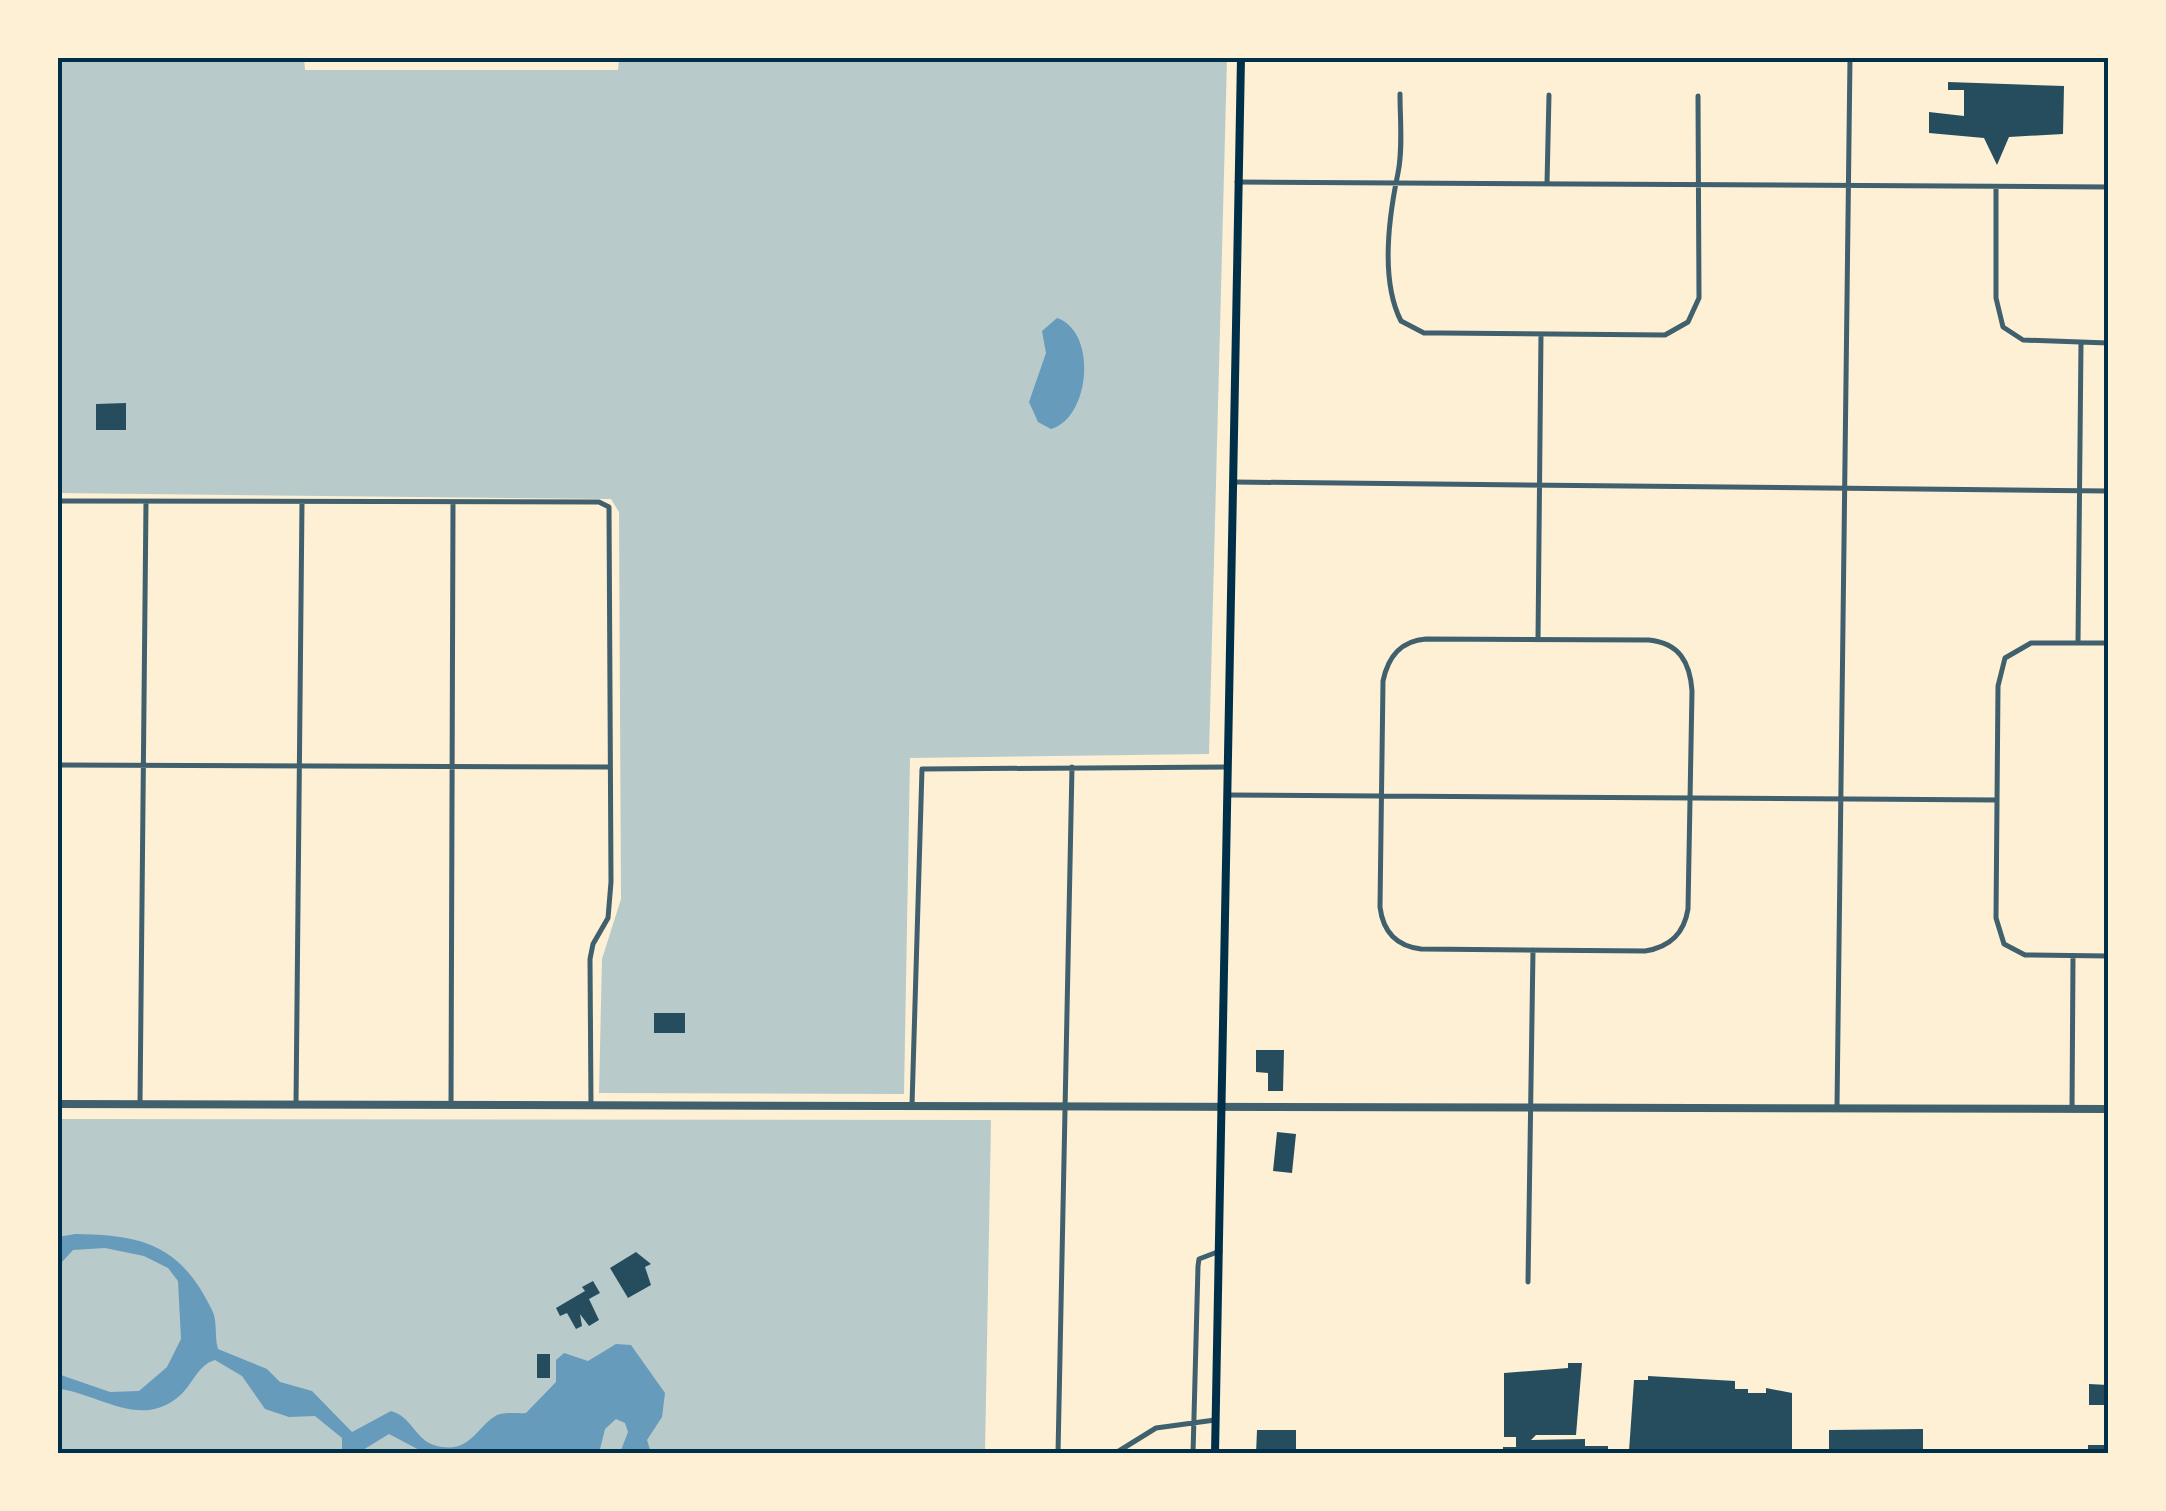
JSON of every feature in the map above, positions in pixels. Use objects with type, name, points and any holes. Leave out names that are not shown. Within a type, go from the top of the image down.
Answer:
[{"type":"main road","points":[[1215,1454],[1241,58]]},
{"type":"street","points":[[1836,1107],[1850,58]]},
{"type":"street","points":[[1400,94],[1391,193],[1391,291],[1401,320],[1424,332],[1664,335],[1688,322],[1699,298],[1698,96]]},
{"type":"street","points":[[1548,184],[1550,95]]},
{"type":"street","points":[[1237,182],[2108,188]]},
{"type":"street","points":[[1996,186],[1996,298],[2004,327],[2023,340],[2108,343]]},
{"type":"street","points":[[1538,640],[1541,334]]},
{"type":"street","points":[[2078,642],[2080,343]]},
{"type":"street","points":[[1231,482],[2108,490]]},
{"type":"street","points":[[58,501],[599,502],[609,506],[610,904],[590,960],[591,1108]]},
{"type":"street","points":[[140,1104],[146,502]]},
{"type":"street","points":[[296,1105],[302,502]]},
{"type":"street","points":[[451,1106],[453,502]]},
{"type":"street","points":[[1418,640],[1538,640],[1649,640],[1668,644],[1683,657],[1692,690],[1688,909],[1674,939],[1646,950],[1404,946],[1388,932],[1380,907],[1383,681],[1393,655],[1418,640]]},
{"type":"street","points":[[2108,643],[2031,643],[2005,658],[1998,686],[1996,918],[2004,944],[2025,955],[2108,956]]},
{"type":"street","points":[[58,765],[611,767]]},
{"type":"street","points":[[1058,1454],[1072,767]]},
{"type":"street","points":[[912,1104],[922,769],[1228,767]]},
{"type":"street","points":[[1228,796],[1689,795],[1997,800]]},
{"type":"street","points":[[1528,1282],[1533,950]]},
{"type":"street","points":[[2072,1109],[2073,956]]},
{"type":"street","points":[[58,1104],[2108,1109]]},
{"type":"street","points":[[1193,1454],[1198,1266],[1199,1259],[1220,1250]]},
{"type":"street","points":[[1114,1454],[1156,1428],[1215,1420]]},
{"type":"shaded area","points":[[58,58],[304,58],[305,70],[618,70],[619,58],[1227,58],[1209,754],[910,758],[904,1094],[599,1093],[602,959],[621,899],[619,512],[611,499],[58,493]]},
{"type":"shaded area","points":[[58,1119],[991,1120],[985,1453],[58,1454]]},
{"type":"water","points":[[1057,318],[1070,326],[1079,340],[1084,375],[1074,409],[1064,422],[1051,429],[1038,422],[1029,402],[1046,353],[1042,331]]},
{"type":"water","points":[[75,1234],[139,1241],[172,1257],[187,1270],[212,1310],[218,1349],[267,1369],[280,1382],[312,1391],[352,1432],[391,1411],[428,1442],[456,1447],[497,1415],[526,1413],[556,1382],[556,1360],[564,1353],[588,1361],[616,1344],[631,1345],[665,1393],[662,1417],[647,1440],[651,1453],[620,1453],[628,1432],[625,1423],[616,1419],[605,1429],[599,1453],[425,1453],[389,1434],[358,1453],[342,1453],[342,1438],[315,1416],[289,1417],[265,1409],[242,1376],[215,1360],[204,1366],[177,1398],[147,1410],[132,1410],[58,1389],[58,1374],[110,1392],[139,1391],[167,1367],[181,1339],[178,1281],[168,1268],[144,1256],[105,1248],[73,1250],[62,1262],[58,1304],[58,1237]]},
{"type":"building","points":[[1948,82],[2064,86],[2063,134],[2009,137],[1997,165],[1984,138],[1929,133],[1929,112],[1964,116],[1964,90],[1948,90]]},
{"type":"building","points":[[126,403],[126,430],[96,430],[96,404]]},
{"type":"building","points":[[654,1013],[685,1013],[685,1033],[654,1033]]},
{"type":"building","points":[[1256,1050],[1284,1050],[1283,1091],[1268,1091],[1268,1073],[1256,1072]]},
{"type":"building","points":[[1277,1132],[1296,1134],[1292,1173],[1273,1171]]},
{"type":"building","points":[[636,1252],[651,1264],[645,1267],[651,1285],[628,1298],[610,1268]]},
{"type":"building","points":[[593,1281],[600,1293],[589,1299],[599,1320],[589,1326],[580,1314],[582,1326],[576,1329],[567,1313],[560,1316],[556,1308],[585,1291],[582,1287]]},
{"type":"building","points":[[537,1354],[550,1354],[550,1378],[537,1378]]},
{"type":"building","points":[[1568,1363],[1582,1363],[1576,1435],[1536,1435],[1531,1440],[1585,1439],[1585,1446],[1608,1446],[1608,1454],[1503,1454],[1503,1447],[1516,1447],[1516,1437],[1504,1437],[1504,1373],[1568,1368]]},
{"type":"building","points":[[1648,1376],[1735,1381],[1735,1389],[1748,1389],[1748,1393],[1766,1393],[1766,1388],[1792,1393],[1792,1454],[1629,1451],[1634,1380],[1648,1380]]},
{"type":"building","points":[[2089,1384],[2108,1385],[2108,1405],[2089,1405]]},
{"type":"building","points":[[1923,1429],[1923,1454],[1829,1454],[1829,1430]]},
{"type":"building","points":[[1257,1430],[1296,1430],[1296,1454],[1256,1454]]},
{"type":"building","points":[[2088,1445],[2108,1445],[2108,1454],[2088,1454]]}]
